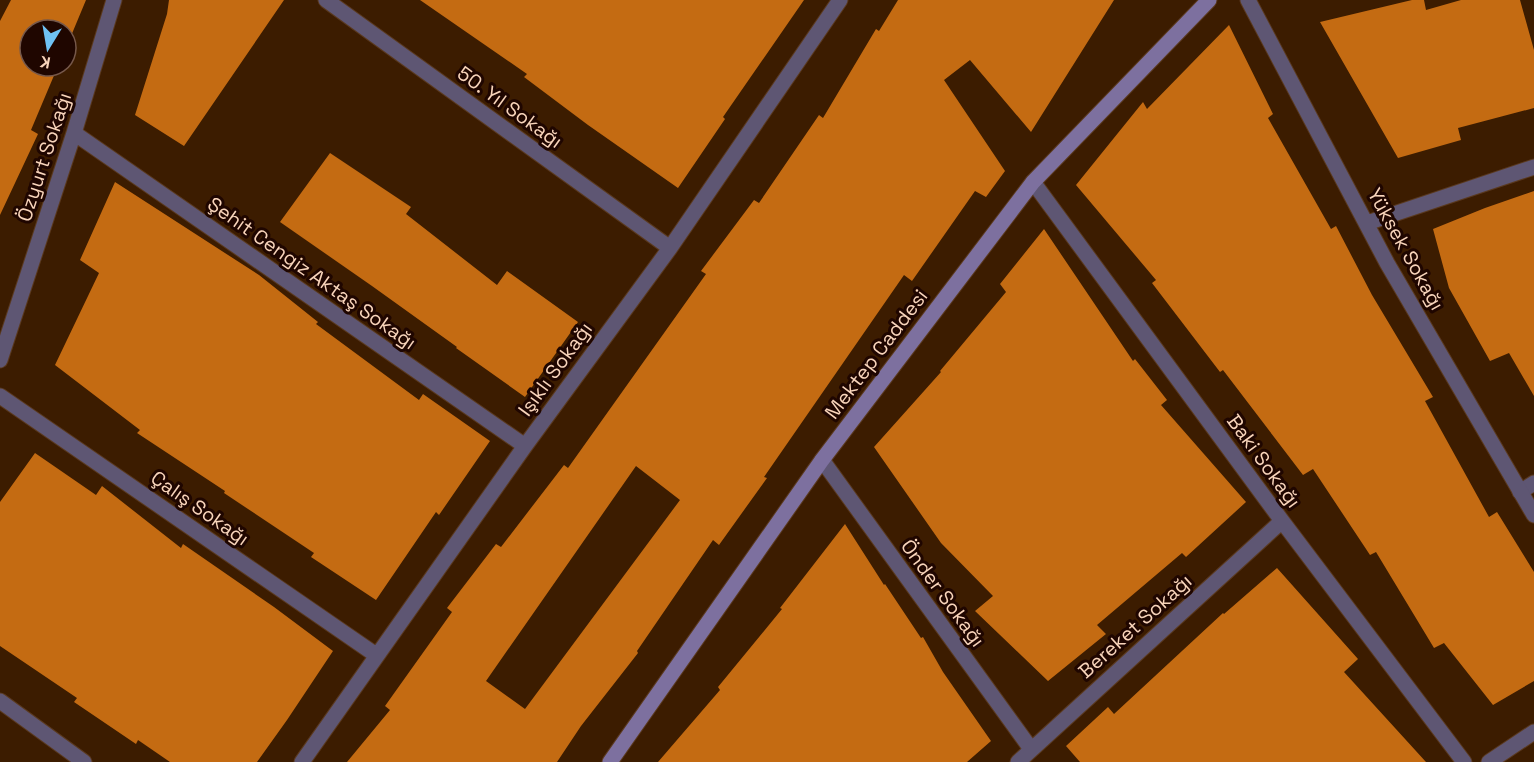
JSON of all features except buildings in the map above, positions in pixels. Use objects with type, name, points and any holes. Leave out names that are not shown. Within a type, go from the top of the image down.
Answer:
[{"type":"street","name":"Özyurt Sokağı","points":[[0,360],[74,133],[114,0]]},
{"type":"street","name":"50. Yıl Sokağı","points":[[326,0],[669,248]]},
{"type":"street","name":"Işıklı Sokağı","points":[[302,762],[525,446],[669,248],[840,0]]},
{"type":"street","name":"Mektep Caddesi","points":[[610,762],[822,460],[1033,182],[1209,0]]},
{"type":"street","name":"Yüksek Sokağı","points":[[1248,0],[1387,263],[1534,515]]},
{"type":"street","name":"Şehit Cengiz Aktaş Sokağı","points":[[74,133],[525,446]]},
{"type":"street","points":[[1368,224],[1534,166]]},
{"type":"street","name":"Baki Sokağı","points":[[1033,182],[1282,521],[1464,762]]},
{"type":"street","name":"Çalış Sokağı","points":[[0,396],[376,655]]},
{"type":"street","name":"Önder Sokağı","points":[[822,460],[1030,749]]},
{"type":"street","points":[[1520,492],[1534,483]]},
{"type":"street","name":"Bereket Sokağı","points":[[1018,762],[1282,521]]},
{"type":"street","points":[[0,701],[84,762]]},
{"type":"street","points":[[1489,762],[1534,732]]}]
